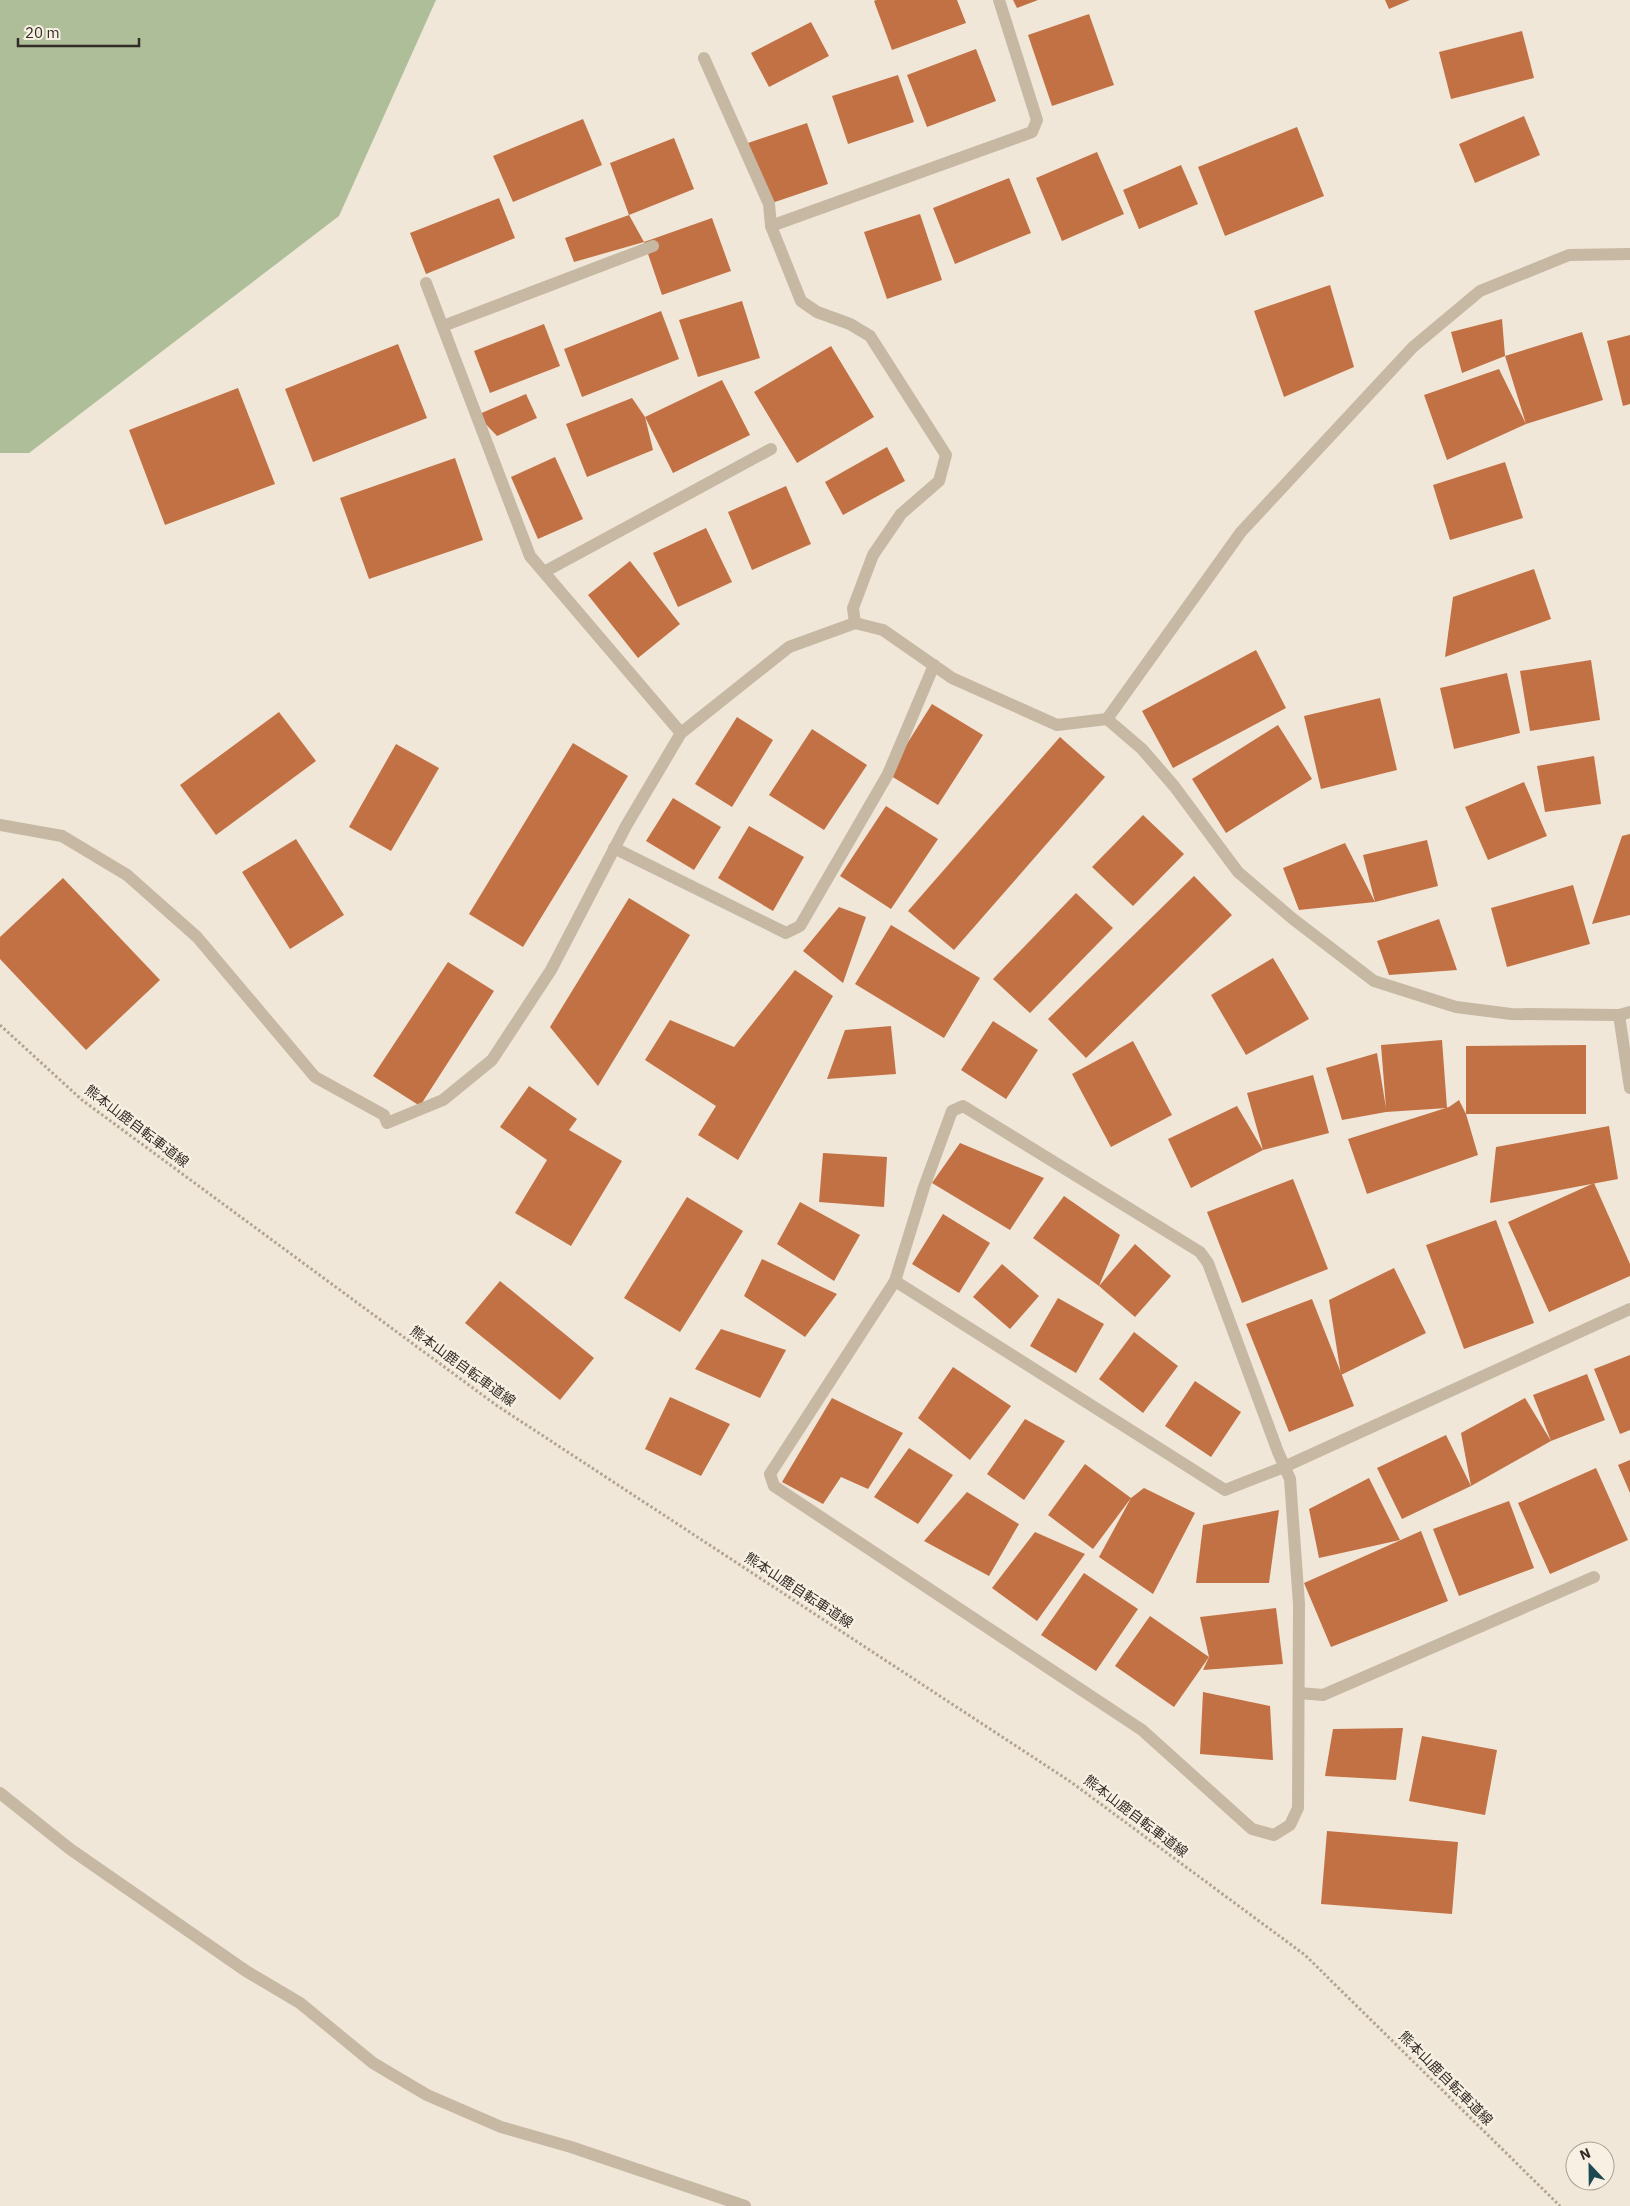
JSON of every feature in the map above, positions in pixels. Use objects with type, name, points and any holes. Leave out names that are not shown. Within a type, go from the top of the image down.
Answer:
[{"type":"street","points":[[771,226],[1032,132],[1037,120],[999,0]]},
{"type":"street","points":[[704,58],[769,204],[771,226],[801,301],[817,312],[850,324],[870,336],[946,455],[939,480],[900,514],[873,555],[854,608],[854,623]]},
{"type":"street","points":[[443,326],[653,246]]},
{"type":"street","points":[[0,825],[62,836],[127,875],[197,937],[315,1077],[384,1115],[387,1123],[444,1100],[492,1060],[550,970],[614,848],[681,733],[789,647],[854,623],[883,630],[952,678],[1057,725],[1107,719],[1242,532],[1413,347],[1480,291],[1568,255],[1630,254]]},
{"type":"street","points":[[426,283],[530,556],[681,733]]},
{"type":"street","points":[[544,572],[772,449]]},
{"type":"street","points":[[614,848],[786,933],[800,926],[888,774],[934,665]]},
{"type":"street","points":[[1107,719],[1142,749],[1168,779],[1238,872],[1293,919],[1374,981],[1456,1007],[1511,1014],[1625,1014],[1630,1088]]},
{"type":"street","points":[[963,1106],[1200,1252],[1208,1264],[1284,1467],[1290,1478],[1299,1604],[1298,1808],[1290,1825],[1274,1835],[1252,1829],[1142,1730],[774,1486],[770,1474],[895,1281],[924,1187],[952,1111],[963,1106]]},
{"type":"street","points":[[895,1281],[1225,1490],[1284,1467],[1630,1309]]},
{"type":"street","points":[[1298,1693],[1323,1695],[1594,1577]]},
{"type":"street","points":[[0,1793],[70,1849],[246,1971],[300,2003],[373,2063],[427,2095],[501,2127],[572,2147],[745,2206]]},
{"type":"path","name":"熊本山鹿自転車道線","points":[[0,1025],[82,1100],[496,1405],[1071,1782],[1305,1955],[1560,2206]]},
{"type":"green space","points":[[0,0],[436,0],[339,216],[29,453],[0,453]]},
{"type":"building","points":[[957,0],[966,23],[892,50],[874,1]]},
{"type":"building","points":[[1013,0],[1038,0],[1017,8]]},
{"type":"building","points":[[1385,0],[1410,0],[1389,9]]},
{"type":"building","points":[[1089,14],[1114,85],[1052,106],[1028,35]]},
{"type":"building","points":[[811,22],[829,56],[769,87],[751,53]]},
{"type":"building","points":[[1522,31],[1534,78],[1451,99],[1439,52]]},
{"type":"building","points":[[976,49],[996,101],[927,127],[907,75]]},
{"type":"building","points":[[898,75],[914,122],[848,144],[832,96]]},
{"type":"building","points":[[1524,116],[1540,155],[1475,183],[1459,144]]},
{"type":"building","points":[[583,119],[602,165],[513,202],[493,156]]},
{"type":"building","points":[[807,123],[828,184],[769,204],[748,143]]},
{"type":"building","points":[[1297,127],[1324,196],[1225,236],[1198,167]]},
{"type":"building","points":[[674,138],[694,189],[629,215],[610,163]]},
{"type":"building","points":[[1097,152],[1124,214],[1062,241],[1036,178]]},
{"type":"building","points":[[1181,165],[1198,204],[1139,229],[1123,190]]},
{"type":"building","points":[[1009,178],[1031,233],[955,264],[933,208]]},
{"type":"building","points":[[499,198],[515,238],[426,274],[410,233]]},
{"type":"building","points":[[920,214],[942,280],[887,299],[864,232]]},
{"type":"building","points":[[629,215],[644,242],[574,262],[565,238]]},
{"type":"building","points":[[712,218],[731,271],[662,295],[644,242]]},
{"type":"building","points":[[1330,285],[1354,367],[1284,397],[1254,311]]},
{"type":"building","points":[[742,301],[760,358],[698,377],[679,320]]},
{"type":"building","points":[[661,311],[679,359],[582,397],[564,349]]},
{"type":"building","points":[[1502,319],[1505,356],[1462,373],[1451,332]]},
{"type":"building","points":[[544,324],[560,366],[490,393],[474,351]]},
{"type":"building","points":[[1582,332],[1603,400],[1526,424],[1505,356]]},
{"type":"building","points":[[1630,335],[1630,404],[1623,406],[1607,341]]},
{"type":"building","points":[[398,344],[427,418],[313,462],[285,389]]},
{"type":"building","points":[[831,346],[874,417],[797,463],[754,392]]},
{"type":"building","points":[[1499,369],[1526,424],[1447,460],[1424,395]]},
{"type":"building","points":[[722,380],[750,435],[673,473],[645,417]]},
{"type":"building","points":[[238,388],[275,484],[165,525],[129,430]]},
{"type":"building","points":[[526,394],[537,418],[497,436],[477,415]]},
{"type":"building","points":[[632,398],[645,417],[653,450],[587,477],[566,424]]},
{"type":"building","points":[[887,447],[905,481],[843,515],[825,482]]},
{"type":"building","points":[[555,457],[583,519],[538,539],[511,477]]},
{"type":"building","points":[[455,458],[483,540],[369,579],[340,498]]},
{"type":"building","points":[[1505,462],[1523,518],[1450,540],[1433,485]]},
{"type":"building","points":[[786,486],[811,544],[752,570],[728,512]]},
{"type":"building","points":[[706,528],[732,582],[678,607],[653,553]]},
{"type":"building","points":[[630,561],[680,624],[638,658],[588,595]]},
{"type":"building","points":[[1534,569],[1551,619],[1445,657],[1453,597]]},
{"type":"building","points":[[1256,650],[1286,708],[1173,768],[1142,711]]},
{"type":"building","points":[[1591,660],[1600,720],[1530,731],[1520,671]]},
{"type":"building","points":[[1507,673],[1520,733],[1454,749],[1440,688]]},
{"type":"building","points":[[1380,698],[1397,770],[1321,789],[1304,716]]},
{"type":"building","points":[[932,704],[983,735],[938,805],[888,774]]},
{"type":"building","points":[[279,712],[316,761],[216,835],[180,785]]},
{"type":"building","points":[[737,717],[773,740],[732,807],[695,784]]},
{"type":"building","points":[[1278,725],[1312,779],[1226,833],[1192,779]]},
{"type":"building","points":[[812,729],[867,765],[824,830],[769,795]]},
{"type":"building","points":[[1060,737],[1105,777],[954,950],[908,911]]},
{"type":"building","points":[[573,743],[628,776],[523,947],[469,914]]},
{"type":"building","points":[[396,744],[439,768],[391,851],[349,827]]},
{"type":"building","points":[[1594,756],[1601,804],[1545,812],[1537,766]]},
{"type":"building","points":[[1524,782],[1547,836],[1488,860],[1465,807]]},
{"type":"building","points":[[673,798],[721,827],[694,870],[646,841]]},
{"type":"building","points":[[886,806],[938,839],[891,909],[840,876]]},
{"type":"building","points":[[1143,815],[1184,854],[1133,906],[1092,867]]},
{"type":"building","points":[[749,826],[804,857],[773,911],[718,878]]},
{"type":"building","points":[[1630,834],[1630,915],[1592,924],[1622,836]]},
{"type":"building","points":[[296,839],[344,915],[290,949],[242,872]]},
{"type":"building","points":[[1427,840],[1438,886],[1375,902],[1363,855]]},
{"type":"building","points":[[1345,843],[1375,902],[1299,910],[1283,868]]},
{"type":"building","points":[[1194,876],[1232,915],[1086,1058],[1048,1019]]},
{"type":"building","points":[[63,878],[160,980],[86,1050],[0,959],[0,937]]},
{"type":"building","points":[[1573,885],[1590,944],[1507,967],[1491,908]]},
{"type":"building","points":[[1076,893],[1113,928],[1030,1013],[993,979]]},
{"type":"building","points":[[629,898],[690,935],[598,1086],[550,1027]]},
{"type":"building","points":[[839,907],[866,917],[843,983],[803,951]]},
{"type":"building","points":[[1439,919],[1457,970],[1389,975],[1377,941]]},
{"type":"building","points":[[891,925],[980,978],[944,1038],[855,984]]},
{"type":"building","points":[[1273,958],[1309,1019],[1246,1055],[1211,995]]},
{"type":"building","points":[[448,962],[494,991],[420,1106],[373,1076]]},
{"type":"building","points":[[795,970],[833,996],[738,1160],[698,1135],[716,1106],[645,1060],[670,1020],[734,1047]]},
{"type":"building","points":[[993,1021],[1038,1050],[1006,1099],[961,1070]]},
{"type":"building","points":[[891,1026],[896,1074],[827,1079],[845,1030]]},
{"type":"building","points":[[1442,1040],[1447,1108],[1386,1112],[1342,1120],[1326,1068],[1377,1053],[1386,1108],[1381,1045]]},
{"type":"building","points":[[1133,1041],[1172,1115],[1111,1147],[1072,1074]]},
{"type":"building","points":[[1586,1045],[1586,1114],[1466,1114],[1466,1046]]},
{"type":"building","points":[[1313,1075],[1329,1133],[1263,1150],[1247,1093]]},
{"type":"building","points":[[529,1086],[577,1119],[569,1130],[622,1161],[571,1246],[515,1213],[547,1160],[500,1127]]},
{"type":"building","points":[[1459,1100],[1466,1114],[1478,1155],[1367,1194],[1348,1139],[1449,1107]]},
{"type":"building","points":[[1237,1106],[1263,1150],[1191,1188],[1168,1139]]},
{"type":"building","points":[[1609,1126],[1618,1179],[1490,1203],[1496,1147]]},
{"type":"building","points":[[960,1143],[1044,1178],[1010,1230],[932,1183]]},
{"type":"building","points":[[823,1153],[887,1157],[884,1207],[819,1202]]},
{"type":"building","points":[[1293,1179],[1328,1269],[1242,1303],[1207,1212]]},
{"type":"building","points":[[1594,1183],[1630,1264],[1630,1276],[1549,1312],[1508,1222]]},
{"type":"building","points":[[1064,1196],[1120,1235],[1099,1286],[1033,1238]]},
{"type":"building","points":[[687,1197],[743,1231],[680,1332],[624,1298]]},
{"type":"building","points":[[800,1202],[860,1235],[834,1281],[777,1244]]},
{"type":"building","points":[[943,1214],[990,1243],[959,1293],[912,1264]]},
{"type":"building","points":[[1496,1220],[1534,1323],[1464,1349],[1426,1245]]},
{"type":"building","points":[[1135,1244],[1171,1276],[1135,1317],[1099,1286]]},
{"type":"building","points":[[762,1259],[837,1294],[805,1337],[744,1296]]},
{"type":"building","points":[[1002,1264],[1039,1296],[1010,1329],[973,1297]]},
{"type":"building","points":[[1394,1268],[1426,1333],[1341,1375],[1329,1300]]},
{"type":"building","points":[[500,1281],[594,1358],[560,1400],[465,1323]]},
{"type":"building","points":[[1058,1298],[1104,1324],[1076,1373],[1030,1346]]},
{"type":"building","points":[[1312,1299],[1354,1406],[1289,1432],[1246,1324]]},
{"type":"building","points":[[721,1329],[786,1350],[760,1398],[695,1369]]},
{"type":"building","points":[[1134,1332],[1178,1366],[1143,1413],[1099,1379]]},
{"type":"building","points":[[1630,1355],[1630,1430],[1620,1434],[1594,1369]]},
{"type":"building","points":[[953,1367],[1011,1406],[970,1460],[918,1418]]},
{"type":"building","points":[[1587,1374],[1605,1420],[1551,1441],[1533,1395]]},
{"type":"building","points":[[1195,1381],[1241,1412],[1211,1457],[1165,1426]]},
{"type":"building","points":[[670,1397],[730,1424],[701,1476],[645,1449]]},
{"type":"building","points":[[832,1398],[903,1433],[868,1489],[841,1477],[823,1504],[782,1482]]},
{"type":"building","points":[[1525,1398],[1551,1441],[1471,1486],[1461,1433]]},
{"type":"building","points":[[1025,1419],[1065,1441],[1024,1500],[987,1474]]},
{"type":"building","points":[[1446,1435],[1471,1486],[1402,1519],[1377,1468]]},
{"type":"building","points":[[909,1448],[953,1475],[918,1524],[874,1497]]},
{"type":"building","points":[[1630,1460],[1630,1493],[1618,1465]]},
{"type":"building","points":[[1085,1464],[1131,1498],[1093,1549],[1048,1515]]},
{"type":"building","points":[[1596,1468],[1628,1540],[1550,1574],[1518,1503]]},
{"type":"building","points":[[1369,1478],[1400,1540],[1319,1558],[1309,1509]]},
{"type":"building","points":[[1144,1488],[1195,1513],[1153,1594],[1099,1557],[1131,1498]]},
{"type":"building","points":[[967,1492],[1019,1524],[989,1576],[924,1541]]},
{"type":"building","points":[[1509,1501],[1534,1568],[1459,1596],[1433,1529]]},
{"type":"building","points":[[1279,1510],[1269,1583],[1196,1583],[1203,1525]]},
{"type":"building","points":[[1421,1531],[1448,1601],[1331,1647],[1304,1583]]},
{"type":"building","points":[[1035,1532],[1085,1554],[1037,1621],[992,1588]]},
{"type":"building","points":[[1084,1573],[1138,1609],[1096,1671],[1041,1635]]},
{"type":"building","points":[[1276,1608],[1283,1664],[1203,1670],[1209,1657],[1200,1617]]},
{"type":"building","points":[[1150,1616],[1209,1657],[1174,1707],[1115,1666]]},
{"type":"building","points":[[1203,1692],[1270,1706],[1273,1760],[1200,1754]]},
{"type":"building","points":[[1403,1728],[1396,1780],[1325,1776],[1333,1729]]},
{"type":"building","points":[[1422,1736],[1497,1750],[1485,1815],[1409,1801]]},
{"type":"building","points":[[1327,1831],[1458,1842],[1452,1914],[1321,1904]]}]
